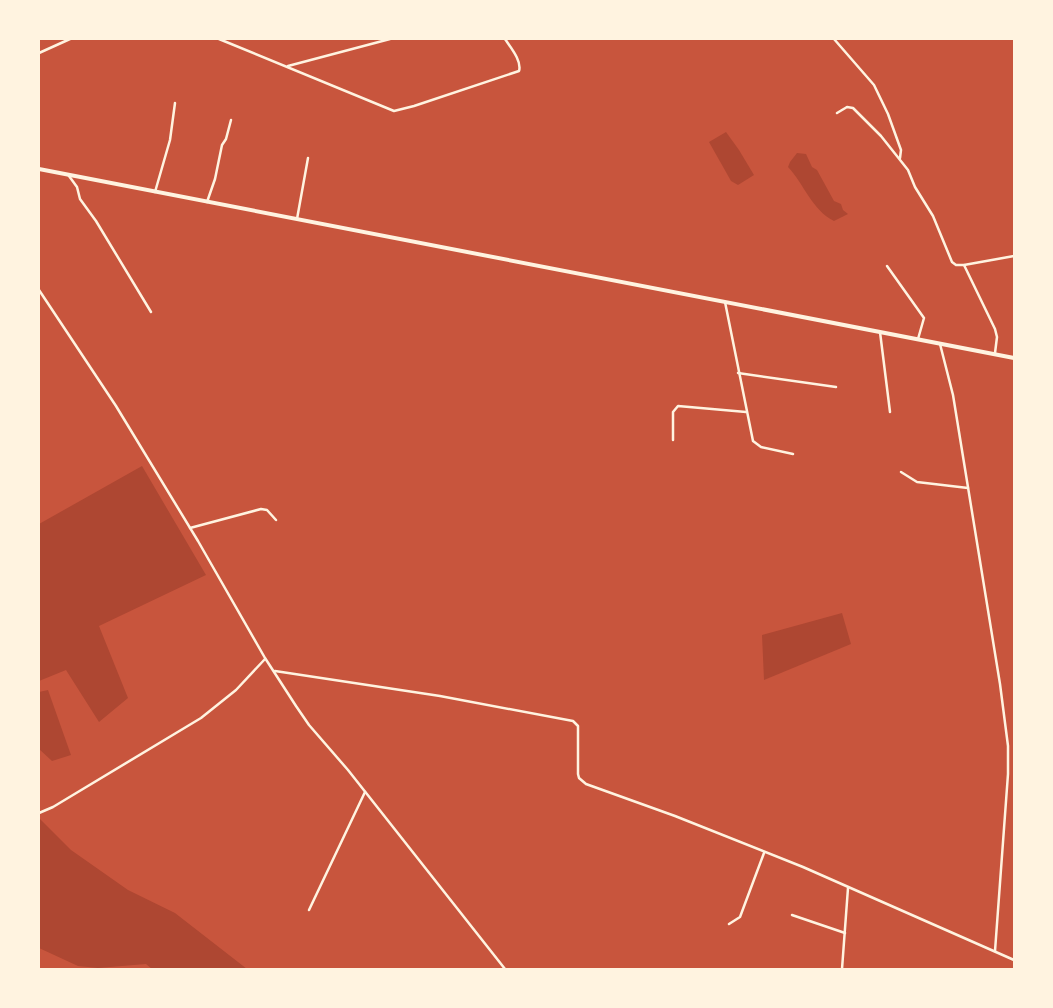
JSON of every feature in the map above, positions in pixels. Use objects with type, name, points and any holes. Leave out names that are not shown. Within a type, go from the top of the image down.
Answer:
[{"type":"main road","points":[[39,169],[1014,358]]},
{"type":"street","points":[[39,53],[70,39]]},
{"type":"street","points":[[219,39],[389,111],[400,111],[519,71],[519,63],[505,39]]},
{"type":"street","points":[[287,67],[390,39]]},
{"type":"street","points":[[834,39],[874,85],[888,114],[901,150],[900,159]]},
{"type":"street","points":[[156,192],[170,140],[176,103]]},
{"type":"street","points":[[837,113],[847,107],[853,108],[900,159],[933,216],[951,260],[956,265],[1014,256]]},
{"type":"street","points":[[207,202],[215,179],[222,145],[226,139],[231,120]]},
{"type":"street","points":[[296,220],[308,158]]},
{"type":"street","points":[[70,176],[77,187],[80,199],[96,221],[151,312]]},
{"type":"street","points":[[964,265],[995,329],[997,337],[995,354]]},
{"type":"street","points":[[887,266],[924,318],[918,340]]},
{"type":"street","points":[[39,290],[116,406],[266,658],[309,725],[365,792],[505,969]]},
{"type":"street","points":[[725,302],[746,412],[754,443],[761,447],[793,454]]},
{"type":"street","points":[[880,332],[890,412]]},
{"type":"street","points":[[940,344],[953,395],[1000,684],[1008,746],[1008,780],[994,951]]},
{"type":"street","points":[[738,373],[836,387]]},
{"type":"street","points":[[673,440],[673,412],[678,406],[746,412]]},
{"type":"street","points":[[901,472],[917,482],[968,488]]},
{"type":"street","points":[[190,528],[265,509],[276,520]]},
{"type":"street","points":[[39,814],[54,807],[201,718],[236,690],[266,658]]},
{"type":"street","points":[[275,671],[440,696],[572,721],[578,726],[578,774],[582,782],[675,816],[803,867],[1014,960]]},
{"type":"street","points":[[309,910],[365,792]]},
{"type":"street","points":[[729,924],[740,917],[764,853]]},
{"type":"street","points":[[842,969],[848,888]]},
{"type":"street","points":[[792,915],[845,933]]},
{"type":"shaded area","points":[[726,132],[754,175],[738,185],[731,181],[709,142]]},
{"type":"shaded area","points":[[797,153],[806,154],[834,201],[841,204],[843,210],[848,214],[834,221],[814,204],[788,167]]},
{"type":"shaded area","points":[[142,466],[206,575],[99,626],[128,698],[99,722],[66,670],[39,681],[39,524]]},
{"type":"shaded area","points":[[842,613],[851,644],[764,680],[762,635]]},
{"type":"shaded area","points":[[48,690],[71,755],[52,761],[39,749],[39,692]]},
{"type":"shaded area","points":[[39,818],[71,850],[128,890],[175,913],[247,969],[152,969],[146,964],[98,968],[78,966],[39,948]]}]
